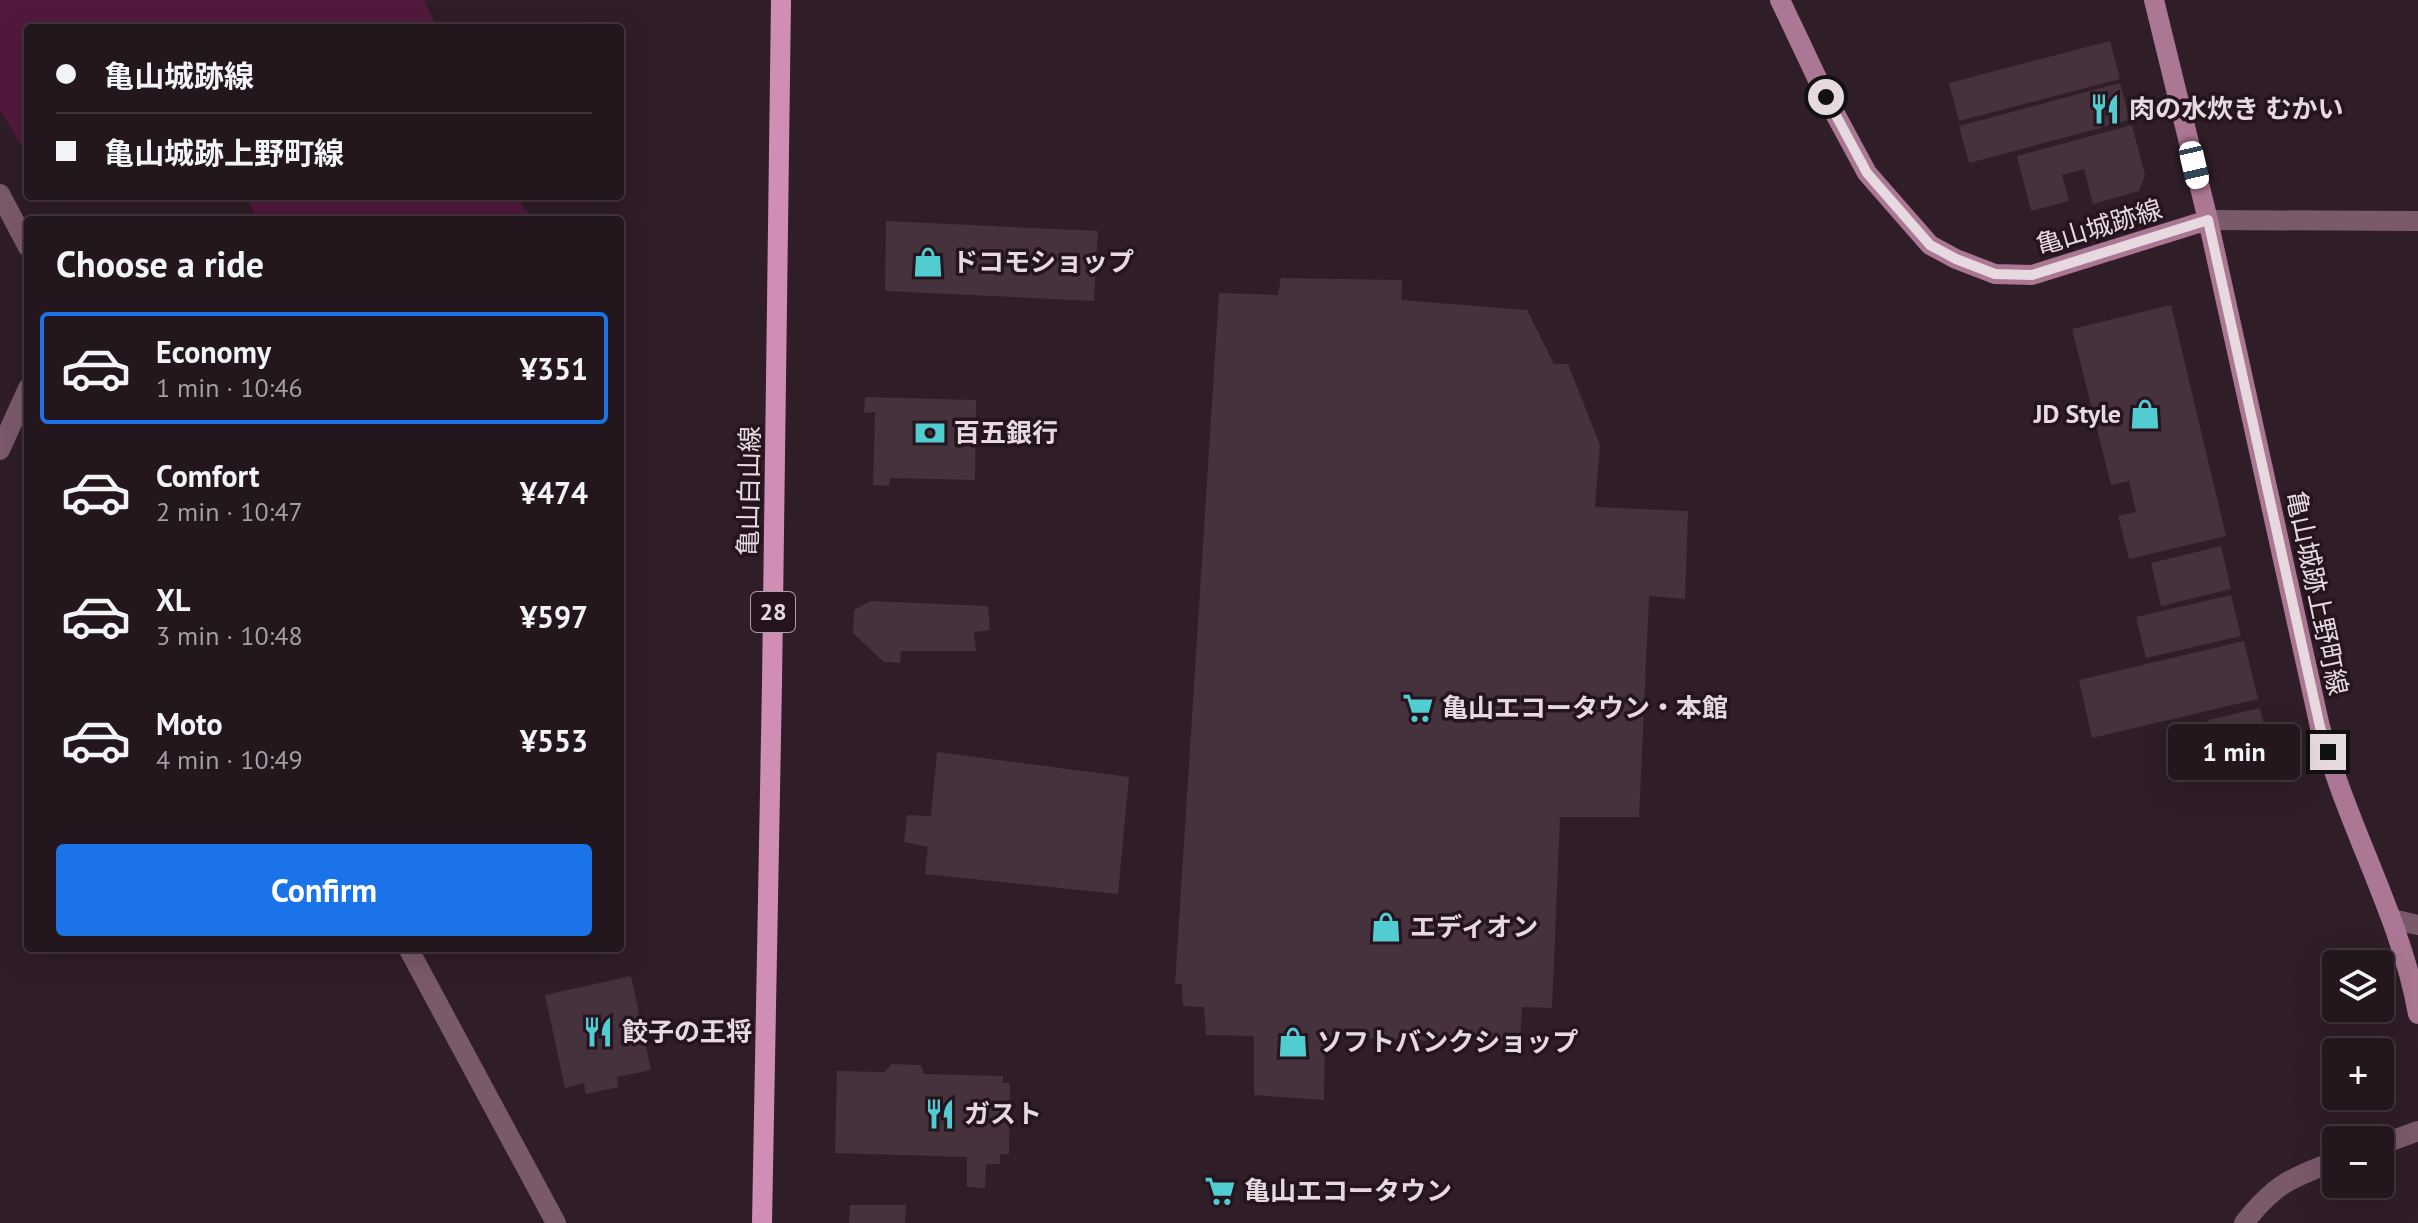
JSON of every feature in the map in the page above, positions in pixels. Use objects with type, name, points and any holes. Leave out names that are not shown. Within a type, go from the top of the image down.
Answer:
[{"type":"main road","name":"亀山白山線","points":[[762,1223],[781,0]]},
{"type":"main road","name":"亀山城跡線","points":[[1780,0],[1826,97],[1867,173],[1930,245],[1956,259],[1995,274],[2032,275],[2208,220]]},
{"type":"main road","points":[[2154,0],[2208,220]]},
{"type":"main road","name":"亀山城跡上野町線","points":[[2208,220],[2320,727],[2345,801],[2392,919],[2413,985],[2418,1014]]},
{"type":"street","points":[[0,194],[24,239]]},
{"type":"street","points":[[2208,220],[2418,221]]},
{"type":"street","points":[[0,450],[24,397]]},
{"type":"street","points":[[2392,919],[2418,925]]},
{"type":"street","points":[[410,952],[554,1222]]},
{"type":"street","points":[[2394,1140],[2418,1131]]},
{"type":"street","points":[[2244,1223],[2265,1197],[2293,1177],[2322,1166]]},
{"type":"shaded area","points":[[0,0],[424,0],[435,24],[24,24],[24,150],[0,110]]},
{"type":"shaded area","points":[[248,200],[521,200],[525,210],[534,216],[255,216]]},
{"type":"building","points":[[2110,41],[2120,79],[1959,121],[1949,83]]},
{"type":"building","points":[[2120,83],[2130,120],[1969,163],[1959,126]]},
{"type":"building","points":[[2132,125],[2145,175],[2139,191],[2093,204],[2084,169],[2062,175],[2069,201],[2031,211],[2017,156]]},
{"type":"building","points":[[886,221],[1098,231],[1094,301],[885,291]]},
{"type":"building","name":"亀山エコータウン・本館","points":[[1281,278],[1402,280],[1401,300],[1527,310],[1554,364],[1568,364],[1600,445],[1595,507],[1688,511],[1685,599],[1649,596],[1639,817],[1560,817],[1552,1008],[1522,1007],[1520,1044],[1325,1037],[1324,1100],[1254,1095],[1254,1036],[1206,1035],[1204,1007],[1183,1006],[1182,984],[1175,984],[1219,293],[1278,295]]},
{"type":"building","points":[[2171,305],[2226,536],[2129,559],[2118,516],[2136,512],[2129,481],[2111,485],[2072,329]]},
{"type":"building","points":[[865,397],[976,400],[975,480],[890,478],[889,486],[873,485],[875,412],[864,413]]},
{"type":"building","points":[[2221,546],[2231,589],[2161,606],[2151,563]]},
{"type":"building","points":[[2231,595],[2241,636],[2146,658],[2136,617]]},
{"type":"building","points":[[870,601],[988,606],[990,630],[974,632],[976,651],[901,651],[900,663],[884,662],[853,633],[854,610]]},
{"type":"building","points":[[2244,641],[2258,699],[2092,738],[2079,680]]},
{"type":"building","points":[[2260,708],[2273,764],[2222,776],[2208,720]]},
{"type":"building","points":[[937,752],[1129,777],[1118,894],[925,874],[928,847],[904,842],[907,815],[931,816]]},
{"type":"building","name":"餃子の王将","points":[[631,976],[651,1070],[617,1077],[618,1087],[586,1094],[584,1083],[565,1088],[545,995]]},
{"type":"building","points":[[891,1064],[921,1065],[924,1074],[1003,1076],[1003,1083],[1010,1083],[1009,1154],[1000,1154],[1000,1164],[986,1164],[985,1188],[967,1187],[967,1157],[835,1153],[837,1071],[885,1072]]},
{"type":"building","points":[[850,1205],[906,1205],[905,1223],[849,1223]]},
{"type":"place","name":"肉の水炊き むかい","points":[[2105,109]]},
{"type":"place","name":"ドコモショップ","points":[[928,262]]},
{"type":"place","name":"JD Style","points":[[2145,414]]},
{"type":"place","name":"百五銀行","points":[[930,433]]},
{"type":"place","name":"亀山エコータウン・本館","points":[[1418,708]]},
{"type":"place","name":"エディオン","points":[[1386,927]]},
{"type":"place","name":"餃子の王将","points":[[598,1032]]},
{"type":"place","name":"ソフトバンクショップ","points":[[1293,1042]]},
{"type":"place","name":"ガスト","points":[[940,1114]]},
{"type":"place","name":"亀山エコータウン","points":[[1220,1191]]},
{"type":"route","points":[[1826,97],[1867,173],[1930,245],[1995,274],[2032,275],[2208,220],[2328,752]]}]
